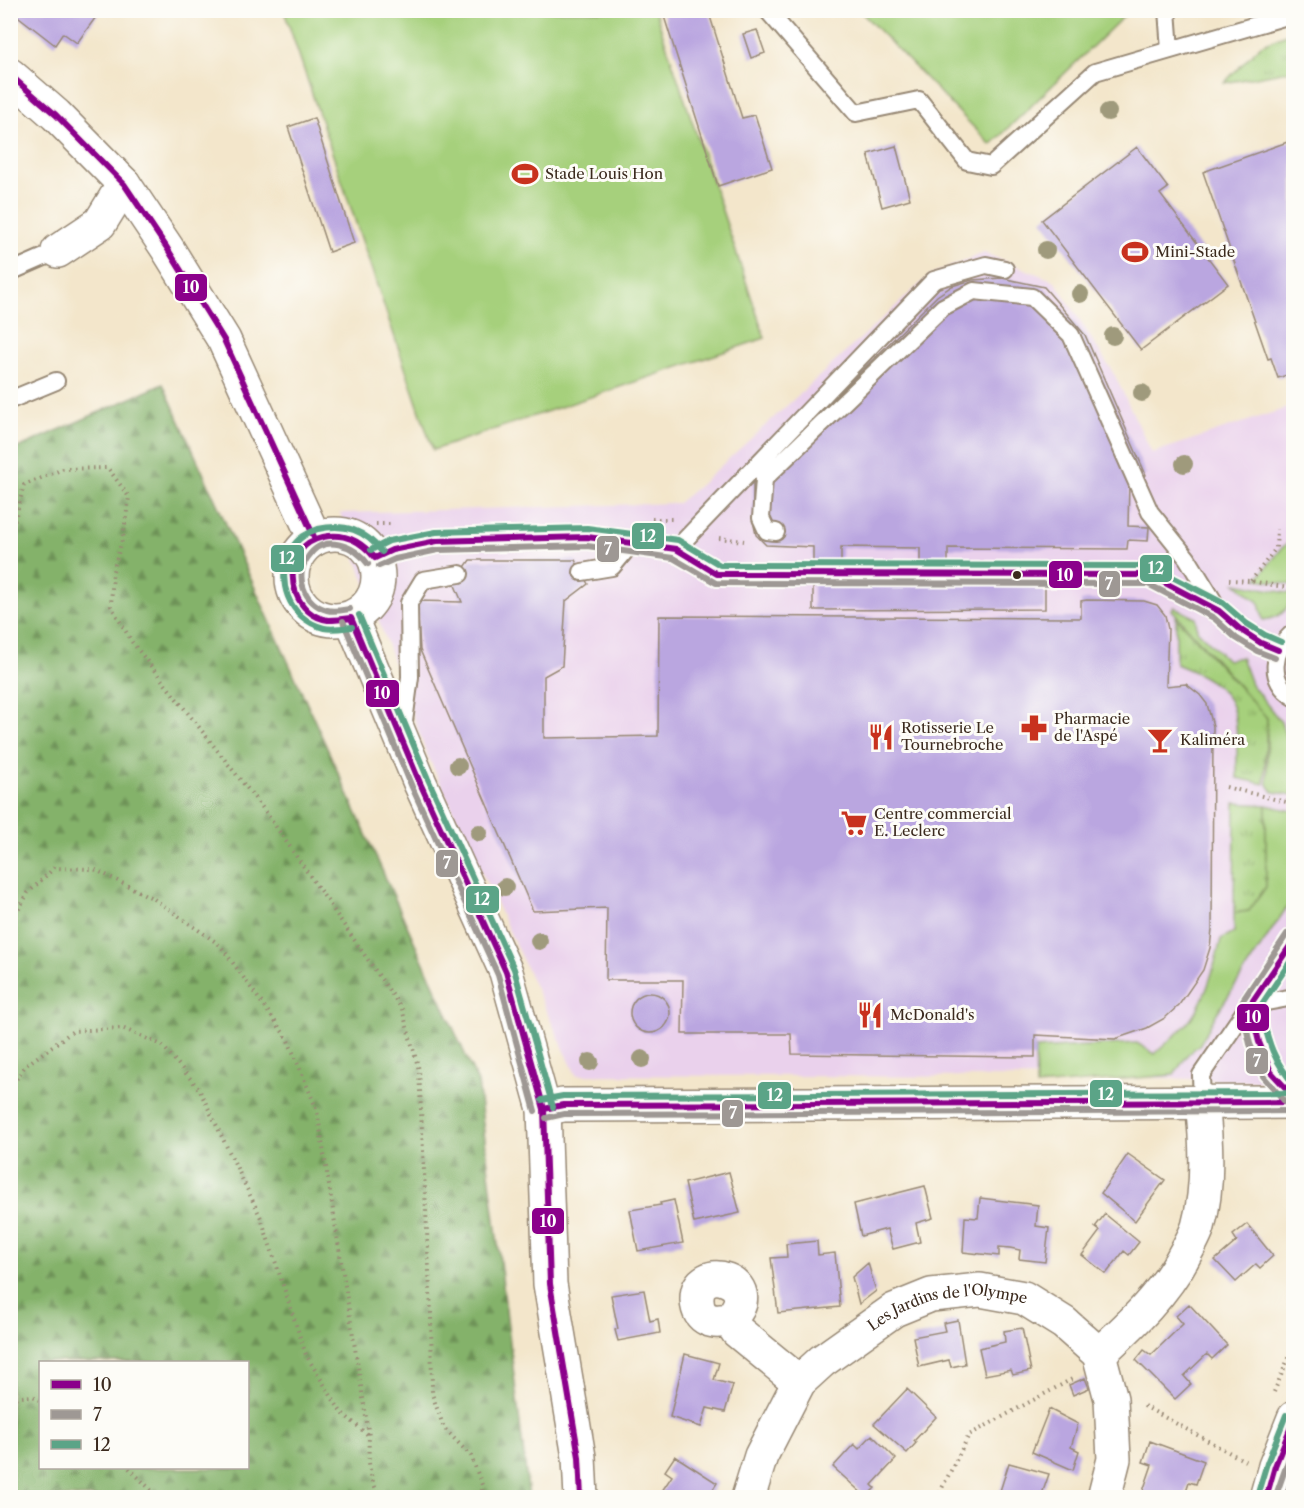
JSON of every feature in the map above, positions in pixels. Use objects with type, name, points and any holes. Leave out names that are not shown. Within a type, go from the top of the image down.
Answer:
[{"type":"street","points":[[10,75],[56,115],[124,184],[167,248],[224,340],[315,539]]},
{"type":"street","points":[[58,251],[100,223],[124,184]]},
{"type":"street","points":[[328,535],[342,535],[355,539],[375,558],[378,569],[376,593],[362,612],[351,618],[337,621],[323,619],[310,612],[300,602],[293,589],[292,575],[295,560],[303,548],[315,539],[328,535]]},
{"type":"street","points":[[351,618],[402,739],[506,972],[544,1109],[550,1284],[579,1457],[581,1497]]},
{"type":"street","points":[[544,1109],[563,1105],[1202,1103],[1293,1100]]},
{"type":"street","points":[[1104,1497],[1114,1460],[1111,1399],[1101,1358],[1139,1318],[1174,1275],[1197,1229],[1205,1192],[1205,1125],[1202,1103]]},
{"type":"street","name":"Les Jardins de l'Olympe","points":[[748,1497],[761,1456],[798,1382],[822,1361],[894,1310],[931,1295],[980,1290],[1024,1298],[1064,1323],[1101,1358]]},
{"type":"street","points":[[730,1319],[737,1331],[798,1382]]},
{"type":"street","points":[[1266,1497],[1293,1418]]},
{"type":"lane","points":[[767,10],[856,113],[919,100],[967,161],[991,166],[1095,72],[1293,14]]},
{"type":"lane","points":[[1167,10],[1170,50]]},
{"type":"lane","points":[[10,272],[58,251]]},
{"type":"lane","points":[[676,549],[934,280],[986,265],[1005,269]]},
{"type":"lane","points":[[776,532],[767,531],[761,519],[764,479],[943,307],[974,291],[1032,297],[1071,335],[1150,512],[1187,558],[1219,611]]},
{"type":"lane","points":[[10,400],[56,381]]},
{"type":"lane","points":[[375,558],[392,550],[437,541],[587,537],[676,549],[717,574],[1150,575],[1219,611],[1251,637],[1278,650]]},
{"type":"lane","points":[[582,572],[612,567],[632,543]]},
{"type":"lane","points":[[402,739],[410,677],[409,603],[423,580],[460,574]]},
{"type":"lane","points":[[1293,632],[1278,650],[1275,662],[1276,674],[1281,685],[1293,697]]},
{"type":"lane","points":[[1202,1103],[1201,1075],[1293,939]]},
{"type":"lane","points":[[1250,1005],[1293,997]]},
{"type":"lane","points":[[1250,1005],[1259,1042],[1271,1072],[1293,1100]]},
{"type":"path","points":[[10,538],[24,485],[63,469],[108,468],[129,497],[123,537],[112,571],[111,606],[132,642],[265,811],[402,1010],[419,1070],[431,1312],[432,1394],[444,1428],[471,1456],[482,1485],[482,1497]]},
{"type":"path","points":[[642,520],[677,519],[705,536],[747,541]]},
{"type":"path","points":[[376,524],[399,524]]},
{"type":"path","points":[[1251,581],[1276,548],[1277,529]]},
{"type":"path","points":[[1201,581],[1214,588],[1221,580],[1251,581],[1293,589]]},
{"type":"path","points":[[1226,787],[1293,804]]},
{"type":"path","points":[[10,925],[28,893],[54,868],[94,869],[154,899],[220,945],[287,1038],[317,1110],[369,1436],[368,1459],[371,1479],[380,1497]]},
{"type":"path","points":[[10,1089],[25,1066],[73,1031],[122,1028],[162,1046],[199,1089],[261,1218],[306,1355],[340,1412],[369,1436]]},
{"type":"path","points":[[937,1497],[969,1435],[1101,1358]]},
{"type":"path","points":[[10,1398],[33,1396],[39,1399]]},
{"type":"path","points":[[1111,1399],[1135,1402],[1251,1465]]},
{"type":"path","points":[[131,1469],[159,1497]]},
{"type":"shaded area","points":[[984,253],[1055,281],[1115,376],[1152,453],[1293,406],[1293,1083],[1164,1078],[576,1075],[426,752],[340,513],[678,503],[930,275]]},
{"type":"green space","name":"Stade Louis Hon","points":[[284,11],[655,11],[765,338],[433,450]]},
{"type":"green space","points":[[860,11],[1129,11],[991,145]]},
{"type":"green space","points":[[1293,31],[1293,70],[1224,83],[1261,45]]},
{"type":"green space","points":[[163,384],[478,1083],[529,1497],[11,1497],[11,451]]},
{"type":"green space","points":[[1286,544],[1293,545],[1293,585],[1257,579],[1282,548]]},
{"type":"green space","points":[[1236,583],[1293,594],[1289,605],[1282,613],[1263,620],[1259,603]]},
{"type":"green space","points":[[1174,607],[1196,618],[1197,630],[1227,660],[1241,657],[1251,684],[1281,722],[1293,759],[1293,795],[1273,792],[1267,783],[1267,718],[1172,610]]},
{"type":"green space","points":[[1176,617],[1267,718],[1264,784],[1237,778],[1235,720],[1232,706],[1225,695],[1214,684],[1176,664]]},
{"type":"green space","points":[[1235,803],[1266,805],[1266,887],[1249,911],[1234,913]]},
{"type":"green space","points":[[1266,805],[1293,811],[1293,898],[1217,1013],[1200,1044],[1188,1054],[1174,1075],[1036,1086],[1035,1049],[1137,1043],[1155,1054],[1186,1025],[1204,996],[1221,939],[1234,932],[1234,913],[1249,911],[1266,887]]},
{"type":"building","points":[[10,10],[101,10],[77,43],[63,33],[55,45]]},
{"type":"building","points":[[662,10],[708,10],[742,118],[755,115],[772,168],[718,186]]},
{"type":"building","points":[[757,30],[765,53],[751,58],[743,34]]},
{"type":"building","points":[[314,118],[354,243],[329,252],[288,127]]},
{"type":"building","points":[[1293,140],[1293,373],[1278,378],[1271,358],[1268,359],[1203,172]]},
{"type":"building","points":[[896,146],[910,199],[882,207],[868,154]]},
{"type":"building","name":"Mini-Stade","points":[[1137,147],[1168,188],[1160,194],[1228,284],[1141,350],[1042,220]]},
{"type":"building","points":[[1002,278],[1044,287],[1085,335],[1146,475],[1129,483],[1128,526],[1149,527],[1148,541],[1128,540],[1127,549],[948,548],[948,584],[1045,583],[1045,609],[813,610],[813,547],[766,545],[756,535],[753,521],[753,479],[937,296],[952,286],[972,280]],"holes":[[[841,547],[920,548],[920,585],[841,586]]]},
{"type":"building","name":"Centre commercial E. Leclerc","points":[[470,560],[575,560],[588,584],[566,601],[562,666],[544,676],[544,738],[658,736],[659,616],[1081,618],[1081,601],[1144,601],[1157,605],[1165,615],[1168,629],[1166,686],[1186,684],[1200,695],[1207,704],[1213,726],[1212,929],[1210,948],[1203,970],[1179,1005],[1165,1018],[1147,1028],[1115,1039],[1035,1035],[1035,1057],[792,1054],[791,1034],[682,1034],[683,980],[606,980],[607,908],[533,911],[420,650],[417,601],[462,602],[454,583]]},
{"type":"building","points":[[650,993],[658,994],[664,999],[669,1005],[669,1021],[664,1027],[658,1032],[650,1033],[642,1032],[636,1027],[631,1021],[630,1013],[631,1005],[636,999],[642,994]]},
{"type":"building","points":[[1128,1154],[1165,1180],[1135,1221],[1101,1193]]},
{"type":"building","points":[[729,1172],[740,1213],[694,1223],[685,1183]]},
{"type":"building","points":[[925,1186],[933,1218],[916,1223],[920,1242],[893,1249],[887,1229],[861,1236],[854,1204]]},
{"type":"building","points":[[980,1198],[1038,1205],[1036,1226],[1049,1228],[1045,1262],[1019,1259],[1020,1250],[1010,1248],[999,1247],[999,1256],[963,1252],[965,1217],[978,1218]]},
{"type":"building","points":[[674,1200],[683,1243],[638,1251],[630,1210],[661,1205],[660,1203]]},
{"type":"building","points":[[1105,1214],[1139,1242],[1129,1255],[1124,1251],[1106,1274],[1082,1255],[1100,1231],[1095,1227]]},
{"type":"building","points":[[1247,1224],[1273,1256],[1260,1268],[1256,1264],[1236,1282],[1215,1260],[1237,1241],[1233,1235]]},
{"type":"building","points":[[817,1241],[818,1255],[835,1253],[840,1307],[778,1313],[771,1258],[787,1257],[786,1244]]},
{"type":"building","points":[[868,1263],[876,1291],[859,1304],[852,1277]]},
{"type":"building","points":[[644,1290],[650,1321],[658,1319],[660,1333],[618,1341],[615,1330],[618,1329],[611,1295]]},
{"type":"building","points":[[1189,1304],[1227,1345],[1212,1359],[1207,1354],[1184,1376],[1191,1384],[1175,1399],[1136,1360],[1144,1350],[1151,1355],[1183,1324],[1176,1316]]},
{"type":"building","points":[[958,1320],[965,1364],[951,1367],[949,1360],[919,1367],[913,1337],[945,1331],[943,1323]]},
{"type":"building","points":[[1022,1328],[1031,1371],[1013,1375],[1011,1370],[985,1375],[979,1348],[1005,1342],[1004,1331]]},
{"type":"building","points":[[685,1354],[719,1363],[714,1380],[733,1385],[725,1412],[707,1408],[701,1427],[670,1417]]},
{"type":"building","points":[[1085,1378],[1089,1388],[1073,1395],[1069,1385]]},
{"type":"building","points":[[907,1389],[936,1417],[914,1441],[916,1443],[907,1453],[874,1424]]},
{"type":"building","points":[[1049,1409],[1078,1424],[1071,1447],[1079,1451],[1073,1470],[1032,1452]]},
{"type":"building","points":[[872,1435],[896,1459],[872,1485],[875,1488],[866,1497],[833,1467],[854,1444],[859,1449]]},
{"type":"building","points":[[1150,1441],[1204,1461],[1196,1484],[1189,1482],[1184,1497],[1141,1497],[1152,1465],[1143,1462]]},
{"type":"building","points":[[675,1456],[717,1483],[708,1497],[701,1493],[698,1497],[658,1497],[672,1476],[665,1471]]},
{"type":"building","points":[[1009,1463],[1049,1474],[1041,1497],[995,1497],[996,1493],[999,1494]]},
{"type":"transit line","name":"10","points":[[10,75],[56,115],[124,184],[167,248],[224,340],[315,539]]},
{"type":"transit line","name":"12","points":[[352,627],[324,628],[301,616],[293,607],[285,585],[284,572],[287,560],[292,548],[300,539],[314,530],[328,527],[346,528],[361,533],[382,552]]},
{"type":"transit line","name":"12","points":[[371,550],[389,541],[436,532],[587,528],[678,540],[720,565],[1151,566],[1223,603],[1246,623],[1281,642]]},
{"type":"transit line","name":"10","points":[[375,558],[352,539],[331,536],[313,540],[300,551],[295,561],[293,583],[301,603],[317,617],[328,620],[351,618],[420,783],[506,972],[544,1109],[550,1284],[579,1457],[581,1498]]},
{"type":"transit line","name":"10","points":[[375,558],[392,550],[437,541],[587,537],[676,549],[717,574],[1150,575],[1219,611],[1241,630],[1261,643],[1278,650]]},
{"type":"transit line","name":"7","points":[[350,609],[330,611],[312,602],[307,596],[302,581],[304,564],[315,550],[322,545],[330,544],[347,547],[368,564]]},
{"type":"transit line","name":"7","points":[[379,566],[395,559],[438,550],[587,546],[673,558],[716,583],[1148,584],[1214,618],[1236,638],[1257,651],[1275,658]]},
{"type":"transit line","name":"12","points":[[359,615],[428,779],[514,969],[553,1107]]},
{"type":"transit line","name":"7","points":[[343,621],[412,787],[498,975],[535,1111]]},
{"type":"transit line","name":"7","points":[[1287,934],[1241,1005],[1250,1044],[1263,1076],[1287,1104]]},
{"type":"transit line","name":"10","points":[[1294,940],[1250,1005],[1259,1042],[1271,1072],[1294,1097]]},
{"type":"transit line","name":"12","points":[[1294,956],[1260,1007],[1275,1057],[1294,1084]]},
{"type":"transit line","name":"12","points":[[542,1100],[563,1096],[1294,1093]]},
{"type":"transit line","name":"10","points":[[544,1109],[563,1105],[1294,1102]]},
{"type":"transit line","name":"7","points":[[546,1118],[564,1114],[1294,1111]]},
{"type":"transit line","name":"12","points":[[1257,1496],[1286,1415]]},
{"type":"transit line","name":"10","points":[[1266,1498],[1275,1466],[1294,1419]]},
{"type":"transit line","name":"7","points":[[1275,1498],[1294,1444]]},
{"type":"place","name":"Stade Louis Hon","points":[[525,174]]},
{"type":"place","name":"Mini-Stade","points":[[1135,252]]},
{"type":"place","name":"Pharmacie de l'Aspé","points":[[1034,728]]},
{"type":"place","name":"Rotisserie Le Tournebroche","points":[[881,737]]},
{"type":"place","name":"Kaliméra","points":[[1160,740]]},
{"type":"place","name":"Centre commercial E. Leclerc","points":[[854,823]]},
{"type":"place","name":"McDonald's","points":[[870,1015]]}]
